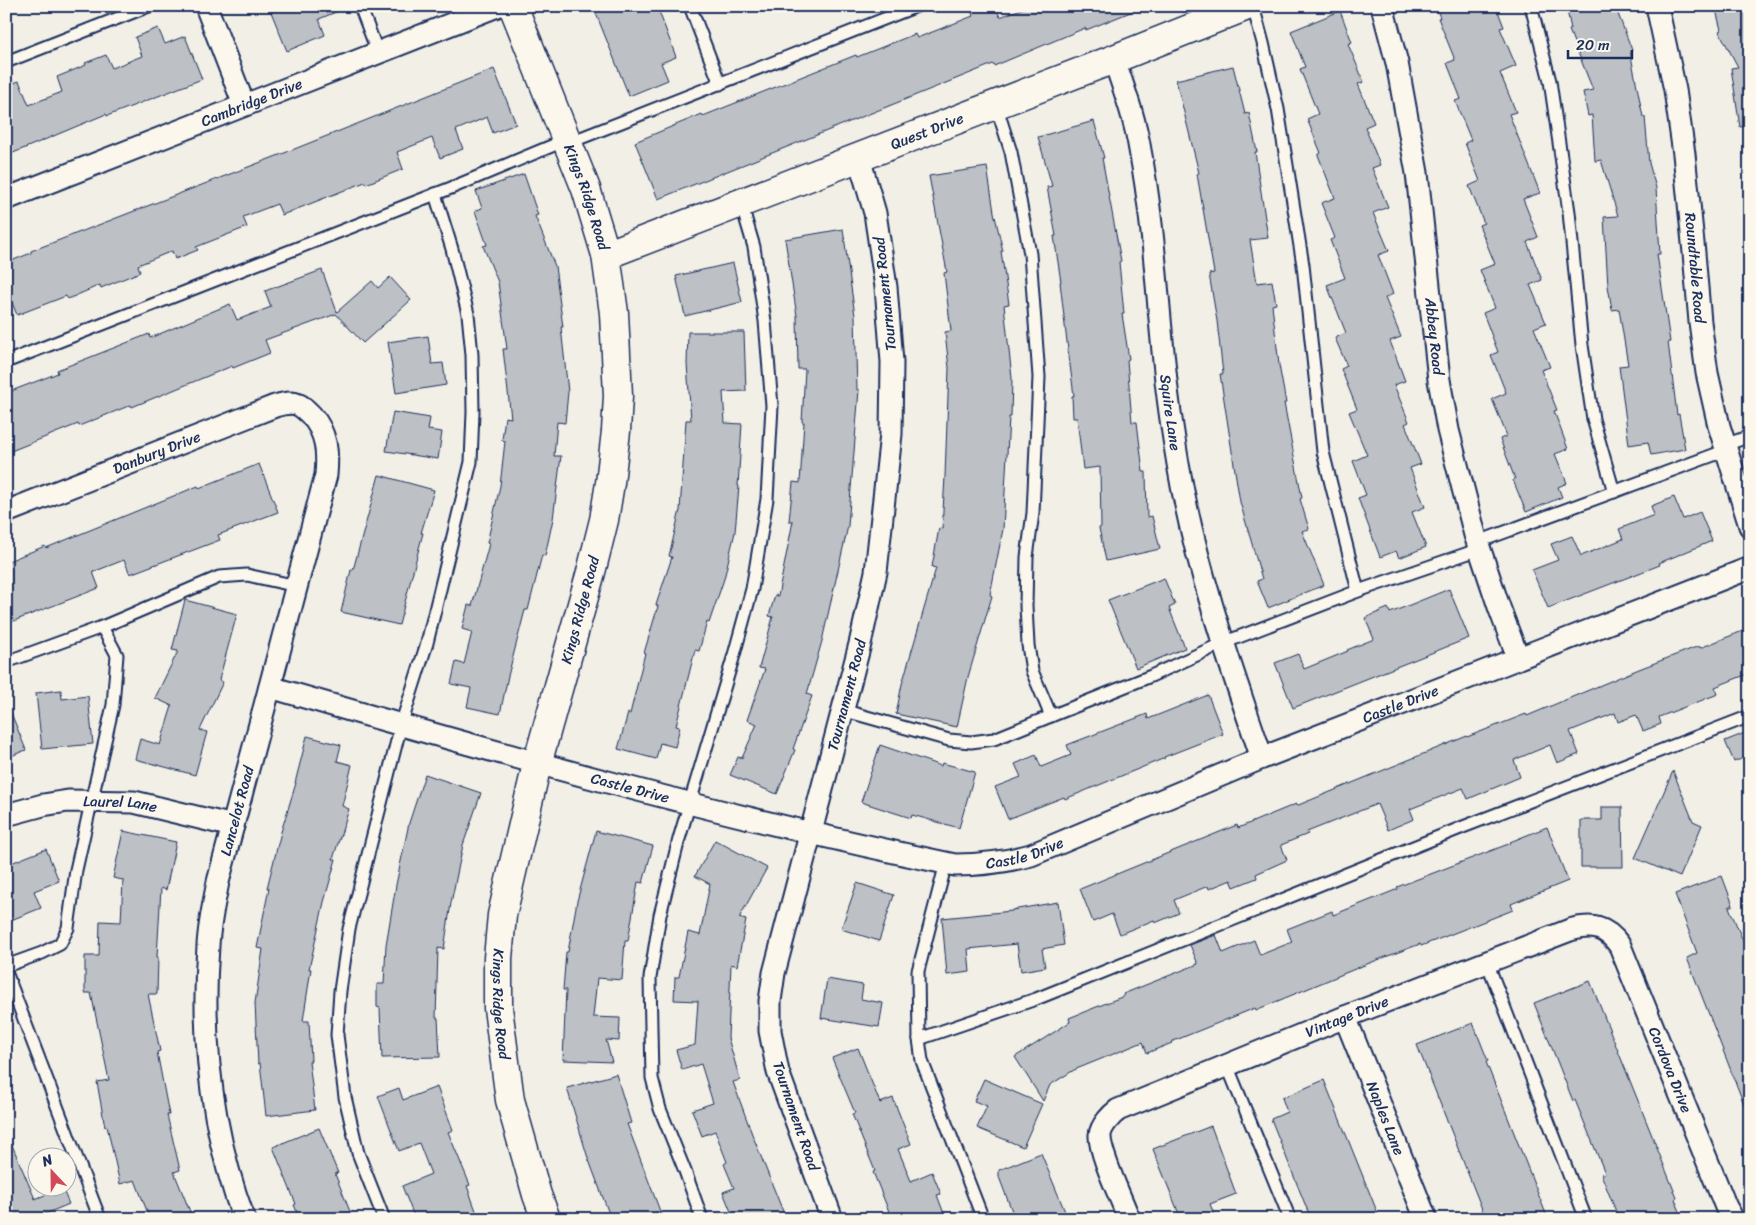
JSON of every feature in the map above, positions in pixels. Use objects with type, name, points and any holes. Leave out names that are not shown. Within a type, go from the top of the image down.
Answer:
[{"type":"street","points":[[206,6],[244,105]]},
{"type":"street","name":"Cambridge Drive","points":[[6,199],[497,6]]},
{"type":"street","name":"Kings Ridge Road","points":[[513,6],[586,189],[606,255],[614,313],[618,396],[616,430],[604,520],[592,572],[537,764],[502,915],[498,958],[498,1008],[510,1100],[537,1195],[546,1219]]},
{"type":"street","name":"Quest Drive","points":[[606,255],[1247,6]]},
{"type":"street","name":"Abbey Road","points":[[1382,6],[1397,63],[1417,173],[1439,380],[1448,430],[1479,545],[1518,658]]},
{"type":"street","name":"Roundtable Road","points":[[1657,6],[1681,135],[1707,373],[1726,447],[1750,526]]},
{"type":"street","name":"Squire Lane","points":[[1114,59],[1140,149],[1151,230],[1165,374],[1178,466],[1192,532],[1223,643],[1262,758]]},
{"type":"street","name":"Tournament Road","points":[[832,1219],[778,1072],[770,1030],[770,1001],[774,973],[809,833],[860,644],[876,572],[891,434],[892,362],[886,287],[875,213],[859,158]]},
{"type":"street","name":"Danbury Drive","points":[[6,512],[275,406],[288,403],[298,404],[308,412]]},
{"type":"street","name":"Lancelot Road","points":[[244,1219],[221,1149],[208,1072],[205,1010],[208,944],[218,882],[326,475],[327,456],[324,438],[317,422],[308,412]]},
{"type":"street","name":"Castle Drive","points":[[270,687],[537,764],[809,833],[955,865],[980,866],[1031,855],[1262,758],[1750,568]]},
{"type":"street","name":"Laurel Lane","points":[[6,815],[43,805],[68,801],[134,802],[233,826]]},
{"type":"street","name":"Vintage Drive","points":[[1129,1219],[1102,1151],[1100,1133],[1111,1115],[1118,1110],[1345,1017],[1570,930],[1589,926],[1598,928]]},
{"type":"street","name":"Cordova Drive","points":[[1598,928],[1612,935],[1620,946],[1722,1198],[1733,1219]]},
{"type":"street","name":"Naples Lane","points":[[1345,1017],[1426,1219]]},
{"type":"lane","points":[[6,62],[150,6]]},
{"type":"lane","points":[[360,6],[378,53]]},
{"type":"lane","points":[[690,6],[720,84]]},
{"type":"lane","points":[[6,362],[567,141],[720,84],[918,6]]},
{"type":"lane","points":[[1253,6],[1278,109],[1303,265],[1323,452],[1358,592]]},
{"type":"lane","points":[[1531,6],[1550,81],[1569,212],[1582,345],[1593,419],[1614,492]]},
{"type":"lane","points":[[996,105],[1010,152],[1030,254],[1039,377],[1033,513],[1026,557],[1026,606],[1028,645],[1032,671],[1051,716]]},
{"type":"lane","points":[[384,1219],[358,1152],[345,1097],[337,1035],[340,991],[349,929],[401,725],[427,643],[471,462],[473,412],[472,354],[468,314],[452,249],[435,194]]},
{"type":"lane","points":[[702,1219],[658,1101],[652,1078],[650,978],[660,915],[679,839],[752,589],[768,499],[772,406],[765,321],[754,247],[741,203]]},
{"type":"lane","points":[[842,710],[949,740],[971,742],[994,739],[1151,676],[1223,643],[1614,492],[1750,436]]},
{"type":"lane","points":[[6,662],[102,627],[219,577],[247,575],[297,586]]},
{"type":"lane","points":[[6,966],[42,953],[60,944],[68,928],[76,870],[113,705],[117,656],[102,627]]},
{"type":"lane","points":[[920,1039],[1036,999],[1464,827],[1750,716]]},
{"type":"lane","points":[[946,863],[918,971],[922,1061],[983,1219]]},
{"type":"lane","points":[[1487,962],[1586,1219]]},
{"type":"lane","points":[[6,972],[100,1219]]},
{"type":"lane","points":[[1227,1065],[1290,1219]]},
{"type":"building","points":[[286,6],[348,7],[319,19],[325,35],[287,51],[271,12]]},
{"type":"building","points":[[593,6],[657,6],[676,57],[661,63],[668,80],[629,96]]},
{"type":"building","points":[[981,6],[995,6],[1000,17],[1029,6],[1143,7],[1086,30],[1085,28],[994,66],[993,64],[658,199],[635,142],[702,114],[703,116],[856,55],[857,57],[915,34],[917,38],[973,16],[971,10]]},
{"type":"building","points":[[1436,6],[1496,6],[1504,27],[1500,28],[1516,66],[1500,73],[1516,112],[1509,114],[1540,193],[1523,199],[1538,237],[1527,242],[1542,280],[1530,285],[1546,323],[1534,328],[1550,367],[1541,370],[1557,410],[1554,411],[1568,449],[1555,454],[1567,483],[1558,487],[1562,497],[1526,512],[1513,480],[1515,479],[1500,439],[1507,436],[1492,399],[1506,393],[1491,355],[1498,352],[1483,313],[1495,308],[1480,270],[1495,264],[1479,225],[1484,223],[1469,186],[1480,181],[1465,143],[1471,140],[1455,101],[1461,99],[1447,63],[1455,60],[1438,18],[1440,18]]},
{"type":"building","points":[[1566,6],[1615,6],[1632,50],[1630,51],[1643,117],[1645,117],[1649,163],[1656,188],[1660,254],[1657,254],[1670,342],[1668,342],[1677,415],[1679,414],[1685,449],[1651,455],[1648,442],[1629,445],[1619,366],[1628,365],[1619,309],[1612,310],[1608,286],[1604,217],[1618,216],[1601,160],[1595,161],[1592,115],[1588,116],[1583,92],[1593,90],[1569,30],[1571,29]]},
{"type":"building","points":[[1715,6],[1750,6],[1750,126],[1740,127],[1731,68],[1738,67],[1719,31],[1721,30]]},
{"type":"building","points":[[1340,11],[1352,42],[1348,44],[1364,82],[1358,84],[1374,123],[1365,127],[1380,165],[1372,168],[1388,207],[1373,213],[1389,251],[1378,255],[1393,294],[1385,298],[1401,337],[1390,341],[1405,381],[1394,385],[1409,422],[1405,424],[1421,464],[1410,468],[1425,507],[1412,512],[1426,547],[1399,558],[1396,551],[1380,557],[1358,498],[1366,495],[1353,461],[1367,455],[1349,412],[1357,409],[1341,369],[1347,366],[1335,338],[1346,333],[1327,285],[1345,278],[1330,240],[1335,238],[1321,203],[1335,198],[1318,155],[1321,153],[1307,119],[1318,114],[1300,69],[1305,67],[1291,31]]},
{"type":"building","points":[[158,28],[165,44],[185,36],[202,79],[107,116],[106,114],[6,156],[6,86],[19,81],[29,105],[62,92],[57,77],[86,65],[85,63],[106,55],[112,68],[142,56],[135,37]]},
{"type":"building","points":[[1233,66],[1245,114],[1249,113],[1257,152],[1255,152],[1268,238],[1250,240],[1257,283],[1272,281],[1276,304],[1272,305],[1279,365],[1286,403],[1284,403],[1302,498],[1300,499],[1309,529],[1302,531],[1324,585],[1268,608],[1257,581],[1262,579],[1240,502],[1220,374],[1223,374],[1209,274],[1214,273],[1197,174],[1199,173],[1176,80]]},
{"type":"building","points":[[494,69],[516,124],[493,133],[487,117],[456,130],[463,149],[440,158],[432,138],[397,152],[403,169],[282,215],[277,204],[243,217],[247,227],[196,247],[198,250],[175,259],[172,251],[138,265],[140,272],[101,288],[100,285],[68,299],[66,296],[17,315],[11,300],[6,302],[6,263],[31,253],[31,251],[282,154]]},
{"type":"building","points":[[1094,121],[1104,158],[1102,158],[1121,261],[1119,262],[1124,314],[1122,314],[1129,359],[1127,360],[1132,422],[1137,422],[1143,472],[1146,472],[1147,517],[1152,516],[1160,549],[1106,561],[1099,528],[1101,527],[1100,467],[1083,469],[1077,418],[1073,418],[1072,396],[1074,396],[1054,236],[1056,236],[1047,187],[1052,186],[1038,137]]},
{"type":"building","points":[[987,167],[994,212],[1003,251],[1001,251],[1009,304],[1004,305],[1012,378],[1011,417],[1009,417],[1003,529],[990,595],[992,596],[968,677],[957,727],[896,714],[902,684],[936,568],[932,567],[939,528],[942,529],[949,368],[945,332],[951,331],[944,273],[947,272],[929,176]]},
{"type":"building","points":[[524,174],[538,215],[535,216],[555,266],[563,327],[561,327],[568,392],[565,423],[557,422],[554,456],[561,456],[553,519],[545,556],[542,555],[528,610],[525,610],[500,714],[467,707],[471,688],[451,684],[456,662],[464,664],[472,632],[462,629],[468,605],[472,606],[489,544],[487,543],[500,486],[505,441],[502,440],[505,417],[511,418],[503,349],[507,349],[498,282],[483,246],[487,245],[475,211],[482,208],[476,191]]},
{"type":"building","points":[[843,229],[855,316],[857,390],[859,390],[848,526],[822,641],[807,694],[812,696],[793,749],[795,750],[777,794],[730,775],[738,757],[742,758],[757,724],[747,720],[765,669],[759,668],[773,617],[769,616],[775,595],[778,596],[793,521],[789,521],[793,482],[800,483],[805,369],[798,369],[797,316],[785,239]]},
{"type":"building","points":[[733,263],[742,302],[685,316],[676,276]]},
{"type":"building","points":[[322,270],[337,312],[372,281],[378,288],[390,277],[411,300],[363,343],[336,314],[265,340],[270,353],[233,368],[232,366],[132,407],[131,405],[79,426],[78,424],[6,453],[6,393],[58,373],[57,370],[149,334],[150,338],[230,304],[237,320],[271,307],[265,291]]},
{"type":"building","points":[[688,332],[744,332],[746,391],[723,392],[725,423],[742,424],[739,486],[735,532],[724,579],[709,623],[707,622],[699,651],[695,650],[676,726],[680,727],[675,747],[660,743],[656,759],[618,749],[628,713],[630,714],[644,653],[658,606],[656,605],[672,557],[669,556],[680,510],[686,420],[691,420],[687,364]]},
{"type":"building","points":[[428,336],[432,364],[443,363],[446,385],[396,393],[388,342]]},
{"type":"building","points":[[393,412],[430,418],[428,430],[442,432],[438,459],[386,451]]},
{"type":"building","points":[[259,464],[278,512],[218,535],[220,540],[130,574],[124,560],[93,572],[99,588],[6,624],[6,562],[45,546],[46,548],[198,486],[199,488]]},
{"type":"building","points":[[379,475],[434,490],[421,533],[423,533],[399,625],[341,612],[351,570],[353,570]]},
{"type":"building","points":[[1674,497],[1683,519],[1700,512],[1712,541],[1659,563],[1660,565],[1548,608],[1532,570],[1558,560],[1551,544],[1572,536],[1581,556],[1623,539],[1619,529],[1654,515],[1651,506]]},
{"type":"building","points":[[1164,578],[1175,605],[1169,608],[1185,648],[1136,668],[1108,600]]},
{"type":"building","points":[[1449,589],[1469,638],[1293,708],[1275,663],[1298,654],[1304,669],[1348,651],[1374,639],[1365,618],[1388,608],[1390,613]]},
{"type":"building","points":[[185,600],[237,614],[219,680],[223,682],[200,730],[207,732],[195,775],[135,759],[140,739],[160,745],[172,706],[155,698],[178,651],[172,650]]},
{"type":"building","points":[[1750,628],[1750,673],[1715,687],[1718,694],[1659,717],[1661,724],[1643,731],[1636,715],[1618,722],[1615,713],[1570,731],[1579,754],[1557,763],[1550,745],[1514,760],[1520,777],[1468,799],[1463,788],[1410,809],[1414,819],[1388,830],[1377,804],[1307,832],[1308,834],[1281,845],[1287,860],[1256,874],[1257,878],[1234,887],[1231,880],[1209,889],[1208,886],[1174,900],[1179,913],[1155,923],[1154,920],[1120,934],[1112,914],[1093,922],[1080,889],[1237,825],[1238,828],[1296,804],[1296,806],[1467,736],[1526,714],[1527,716],[1639,669]]},
{"type":"building","points":[[61,690],[62,699],[88,696],[93,744],[42,749],[36,693]]},
{"type":"building","points":[[1208,695],[1223,734],[1065,799],[1064,797],[1008,819],[995,787],[1021,777],[1015,764],[1036,755],[1041,767],[1071,755],[1067,745],[1147,714],[1148,719]]},
{"type":"building","points":[[6,704],[26,750],[6,758]]},
{"type":"building","points":[[1750,731],[1750,755],[1734,762],[1725,741]]},
{"type":"building","points":[[307,736],[341,745],[337,761],[352,765],[342,806],[349,809],[333,859],[336,859],[309,969],[311,969],[303,1021],[309,1021],[311,1061],[309,1061],[315,1110],[266,1116],[260,1063],[258,1064],[255,1003],[263,949],[257,948],[269,888],[267,888]]},
{"type":"building","points":[[880,745],[941,766],[942,763],[975,772],[959,828],[912,815],[911,818],[861,802]]},
{"type":"building","points":[[1673,771],[1693,821],[1702,825],[1680,877],[1635,858]]},
{"type":"building","points":[[425,774],[481,793],[463,845],[444,949],[438,948],[436,1018],[438,1018],[440,1057],[382,1058],[380,1008],[377,1007],[377,984],[384,984],[386,945],[396,885],[409,823]]},
{"type":"building","points":[[1602,807],[1622,807],[1623,867],[1581,867],[1581,820],[1602,820]]},
{"type":"building","points":[[1547,827],[1568,881],[1511,904],[1513,910],[1421,946],[1420,944],[1367,964],[1147,1053],[1143,1042],[1074,1070],[1050,1085],[1043,1101],[1015,1057],[1070,1022],[1069,1018],[1198,964],[1190,945],[1216,935],[1223,953],[1254,940],[1260,955],[1292,942],[1287,929],[1332,911],[1333,915],[1398,889],[1397,887]]},
{"type":"building","points":[[123,831],[176,842],[166,890],[161,888],[157,994],[148,994],[160,1051],[157,1052],[169,1115],[167,1115],[180,1170],[174,1172],[193,1219],[150,1219],[135,1180],[120,1184],[107,1126],[105,1127],[97,1082],[109,1080],[91,993],[85,993],[85,956],[99,956],[100,921],[121,922],[123,880],[113,878]]},
{"type":"building","points":[[596,831],[653,846],[643,883],[638,882],[628,941],[625,941],[622,980],[597,978],[593,1017],[620,1018],[619,1041],[606,1040],[612,1062],[563,1060],[566,990],[563,990],[566,952],[568,952],[577,901]]},
{"type":"building","points":[[715,840],[767,868],[739,918],[746,920],[737,966],[731,964],[728,1038],[740,1080],[733,1082],[786,1219],[734,1219],[723,1192],[734,1188],[724,1164],[727,1162],[715,1131],[702,1136],[692,1110],[713,1103],[701,1064],[682,1070],[676,1050],[695,1045],[698,1001],[674,1000],[675,977],[679,977],[688,932],[700,935],[710,884],[695,876]]},
{"type":"building","points":[[46,849],[59,881],[34,891],[41,908],[6,922],[6,865]]},
{"type":"building","points":[[1722,876],[1733,905],[1729,907],[1750,958],[1749,1117],[1687,958],[1697,953],[1675,894]]},
{"type":"building","points":[[857,883],[894,895],[879,941],[841,929]]},
{"type":"building","points":[[1058,902],[1064,945],[1042,949],[1045,967],[1021,971],[1017,944],[968,949],[970,972],[947,975],[942,918],[1012,911]]},
{"type":"building","points":[[827,979],[863,985],[861,999],[883,1003],[879,1027],[821,1018]]},
{"type":"building","points":[[1590,981],[1677,1198],[1675,1199],[1683,1219],[1619,1219],[1601,1174],[1605,1173],[1575,1100],[1573,1101],[1534,1003]]},
{"type":"building","points":[[1473,1023],[1488,1061],[1486,1062],[1548,1219],[1486,1219],[1417,1045]]},
{"type":"building","points":[[858,1048],[880,1103],[893,1098],[911,1144],[898,1149],[911,1181],[932,1172],[941,1194],[937,1195],[946,1219],[892,1219],[852,1114],[855,1113],[832,1058]]},
{"type":"building","points":[[616,1074],[631,1123],[627,1124],[663,1219],[611,1219],[587,1155],[567,1088]]},
{"type":"building","points":[[984,1079],[1042,1104],[1023,1147],[977,1128],[987,1106],[974,1101]]},
{"type":"building","points":[[1324,1080],[1380,1219],[1311,1219],[1271,1119],[1287,1112],[1282,1098]]},
{"type":"building","points":[[437,1087],[453,1130],[448,1132],[470,1185],[467,1186],[479,1219],[415,1219],[402,1186],[431,1174],[419,1143],[399,1151],[378,1096],[399,1088],[403,1100]]},
{"type":"building","points":[[1211,1126],[1236,1194],[1210,1204],[1216,1219],[1181,1219],[1153,1149]]},
{"type":"building","points":[[319,1128],[338,1173],[335,1174],[353,1219],[300,1219],[294,1205],[296,1204],[273,1147]]},
{"type":"building","points":[[6,1131],[28,1183],[28,1198],[66,1198],[69,1204],[33,1219],[6,1219]]},
{"type":"building","points":[[1041,1153],[1068,1219],[1015,1219],[999,1177],[999,1170]]}]
